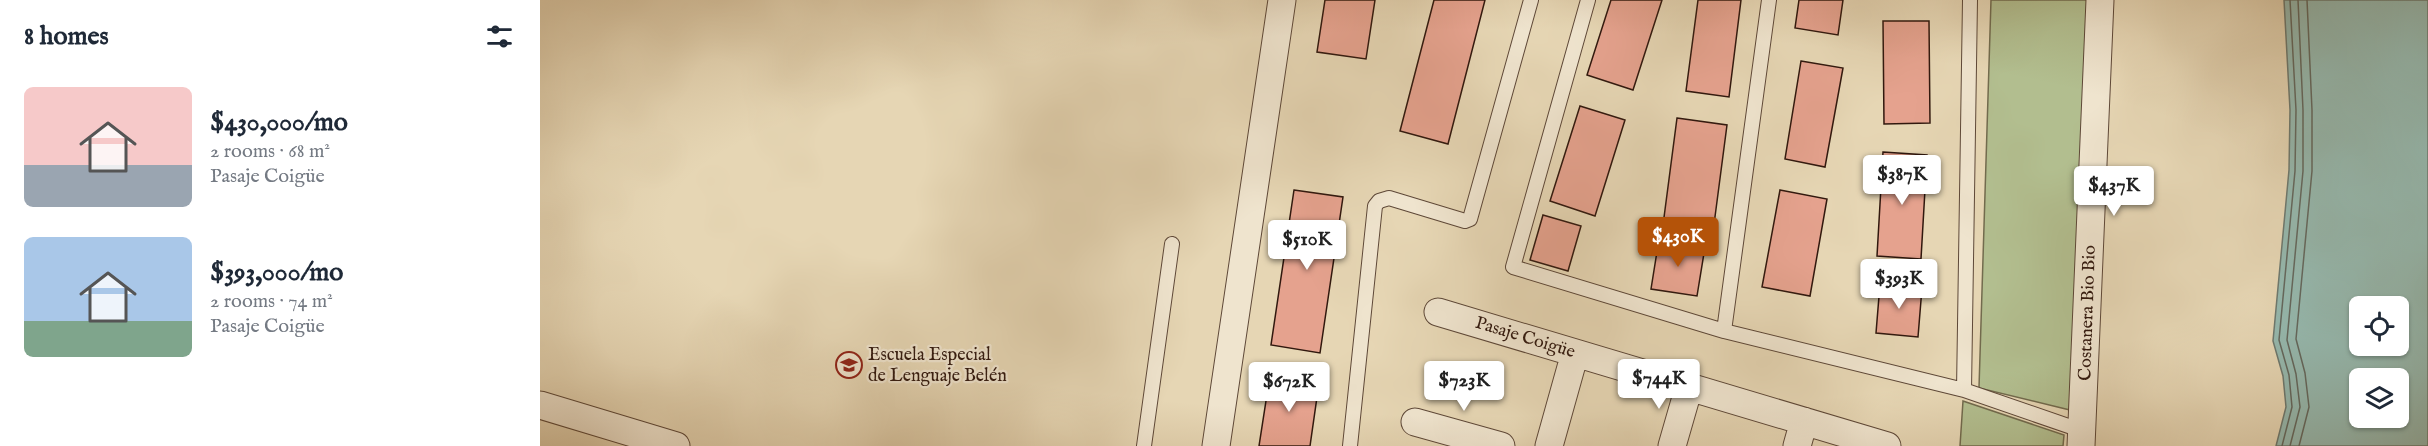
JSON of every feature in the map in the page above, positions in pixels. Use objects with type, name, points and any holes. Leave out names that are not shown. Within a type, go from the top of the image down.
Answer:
[{"type":"street","points":[[1216,446],[1281,0]]},
{"type":"street","name":"Costanera Bio Bio","points":[[2082,439],[2100,0]]},
{"type":"street","name":"Pasaje Coigüe","points":[[1438,312],[1689,387],[1801,434],[1887,446]]},
{"type":"street","points":[[1549,446],[1575,353]]},
{"type":"street","points":[[1672,446],[1689,387]]},
{"type":"street","points":[[540,405],[676,446]]},
{"type":"street","points":[[1415,422],[1501,446]]},
{"type":"lane","points":[[1350,446],[1375,206],[1379,201],[1389,198],[1465,221],[1470,219],[1531,0]]},
{"type":"lane","points":[[1588,0],[1513,267],[1724,331],[1964,390],[2082,439]]},
{"type":"lane","points":[[1724,331],[1769,0]]},
{"type":"lane","points":[[1964,390],[1970,0]]},
{"type":"lane","points":[[1144,446],[1172,244]]},
{"type":"green space","points":[[1991,0],[2088,0],[2074,411],[1979,388]]},
{"type":"green space","points":[[1963,401],[2064,435],[2063,446],[1960,446]]},
{"type":"water","points":[[2284,0],[2428,0],[2428,446],[2276,446],[2286,407],[2283,376],[2273,341],[2289,170],[2290,110]]},
{"type":"building","points":[[1325,0],[1375,0],[1366,59],[1317,52]]},
{"type":"building","points":[[1434,0],[1485,0],[1448,144],[1400,131]]},
{"type":"building","points":[[1611,0],[1662,0],[1633,90],[1587,75]]},
{"type":"building","points":[[1698,0],[1741,0],[1729,97],[1686,91]]},
{"type":"building","points":[[1799,0],[1843,0],[1838,35],[1795,28]]},
{"type":"building","points":[[1883,21],[1929,21],[1930,123],[1884,124]]},
{"type":"building","points":[[1801,61],[1843,68],[1825,167],[1785,159]]},
{"type":"building","points":[[1580,106],[1625,120],[1595,216],[1550,201]]},
{"type":"building","points":[[1677,118],[1727,125],[1713,232],[1663,225]]},
{"type":"building","points":[[1883,152],[1927,155],[1921,259],[1877,256]]},
{"type":"building","points":[[1294,190],[1343,197],[1320,353],[1271,345]]},
{"type":"building","points":[[1780,190],[1827,199],[1810,296],[1762,287]]},
{"type":"building","points":[[1543,215],[1581,226],[1568,271],[1530,260]]},
{"type":"building","points":[[1659,239],[1705,247],[1697,296],[1651,289]]},
{"type":"building","points":[[1880,284],[1922,288],[1918,337],[1876,333]]},
{"type":"building","points":[[1270,375],[1319,383],[1310,446],[1259,446]]},
{"type":"place","name":"Escuela Especial de Lenguaje Belén","points":[[849,365]]}]
